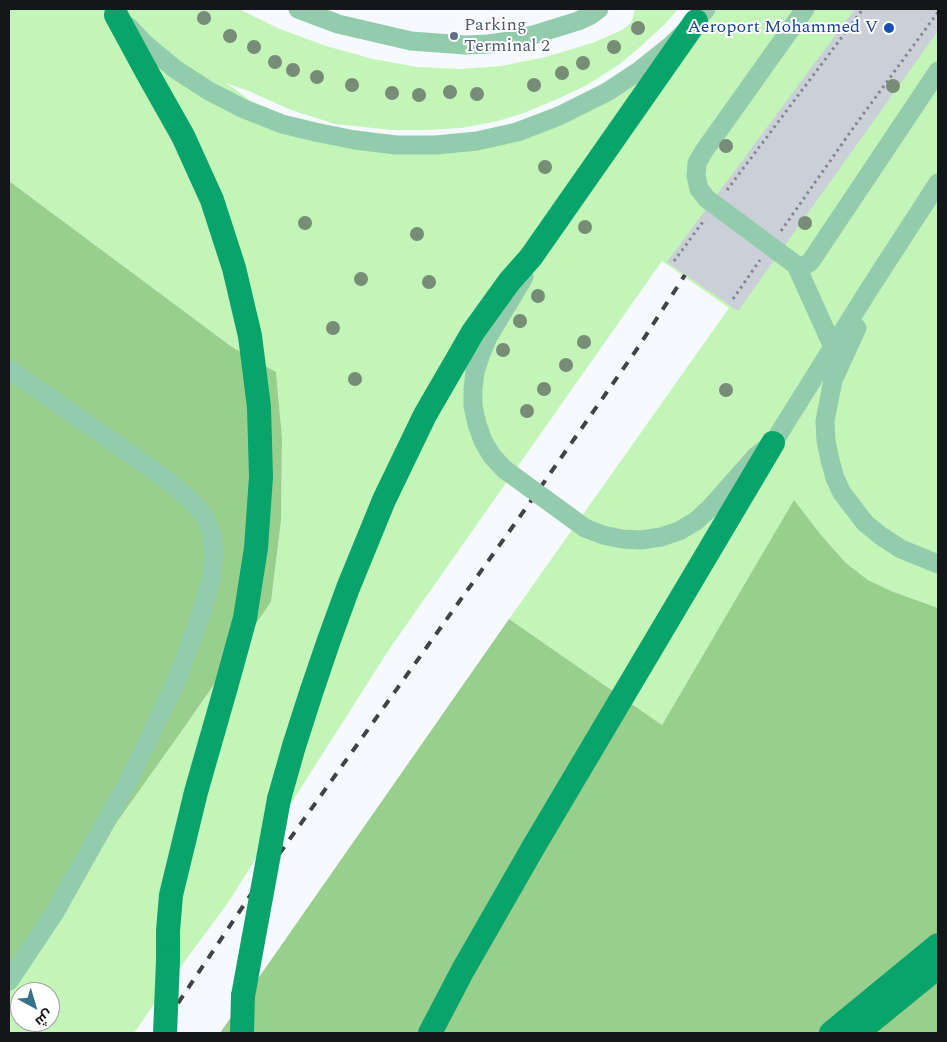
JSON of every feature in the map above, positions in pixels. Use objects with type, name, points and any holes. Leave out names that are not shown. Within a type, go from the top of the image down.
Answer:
[{"type":"main road","points":[[114,12],[183,136],[212,200],[234,268],[250,336],[259,406],[261,478],[255,557],[244,618],[196,792],[171,895],[165,1033]]},
{"type":"main road","points":[[242,1033],[244,996],[279,799],[328,640],[384,500],[425,415],[473,332],[508,282],[531,257],[701,15]]},
{"type":"main road","points":[[430,1033],[463,970],[534,846],[774,442]]},
{"type":"main road","points":[[831,1033],[938,945]]},
{"type":"main road","points":[[857,1033],[938,967]]},
{"type":"street","points":[[298,9],[338,24],[412,41],[465,45],[510,41],[533,35],[578,21],[599,9]]},
{"type":"street","points":[[804,9],[704,152],[697,163],[696,176],[699,189],[707,200],[796,265],[803,266],[813,258],[938,71]]},
{"type":"street","points":[[114,12],[144,43],[175,69],[209,91],[244,109],[282,124],[315,132],[396,145],[436,145],[477,141],[517,132],[559,116],[607,92],[639,71],[668,47],[701,15]]},
{"type":"street","points":[[531,257],[522,282],[488,337],[475,371],[473,406],[483,441],[492,456],[504,469],[585,528],[603,535],[622,539],[642,540],[661,537],[679,531],[696,521],[756,456],[774,442],[938,183]]},
{"type":"street","points":[[796,265],[833,347]]},
{"type":"street","points":[[868,291],[856,329],[833,380],[830,393],[825,421],[826,441],[830,460],[842,494],[865,523],[881,536],[901,548],[938,564]]},
{"type":"street","points":[[9,369],[166,479],[187,497],[205,516],[212,533],[214,554],[211,579],[201,615],[176,682],[127,784],[55,912],[9,981]]},
{"type":"path","points":[[727,190],[862,9]]},
{"type":"path","points":[[778,235],[938,12]]},
{"type":"path","points":[[674,261],[709,214]]},
{"type":"path","points":[[733,299],[761,259]]},
{"type":"green space","points":[[9,9],[239,9],[280,29],[326,46],[373,59],[417,67],[460,69],[501,66],[546,57],[595,42],[628,26],[632,21],[635,9],[678,9],[664,25],[620,64],[587,85],[524,113],[498,121],[461,128],[392,130],[335,124],[291,110],[226,83],[251,101],[321,130],[463,144],[610,89],[700,9],[938,9],[938,608],[891,591],[868,580],[846,563],[794,501],[662,725],[509,619],[729,308],[662,261],[390,648],[227,904],[134,1033],[9,1033],[9,974],[271,602],[281,521],[282,437],[276,372],[232,347],[9,181]]},
{"type":"green space","points":[[9,181],[232,347],[276,372],[282,437],[281,521],[271,602],[9,974]]},
{"type":"green space","points":[[794,500],[846,563],[868,580],[891,591],[938,608],[938,1033],[220,1033],[509,619],[662,725]]},
{"type":"building","points":[[855,9],[938,9],[938,31],[738,311],[667,262]]},
{"type":"railway","points":[[158,1033],[262,878],[526,508],[637,349],[685,275]]},
{"type":"place","name":"Aeroport Mohammed V","points":[[889,28]]},
{"type":"place","name":"Parking Terminal 2","points":[[454,36]]}]
